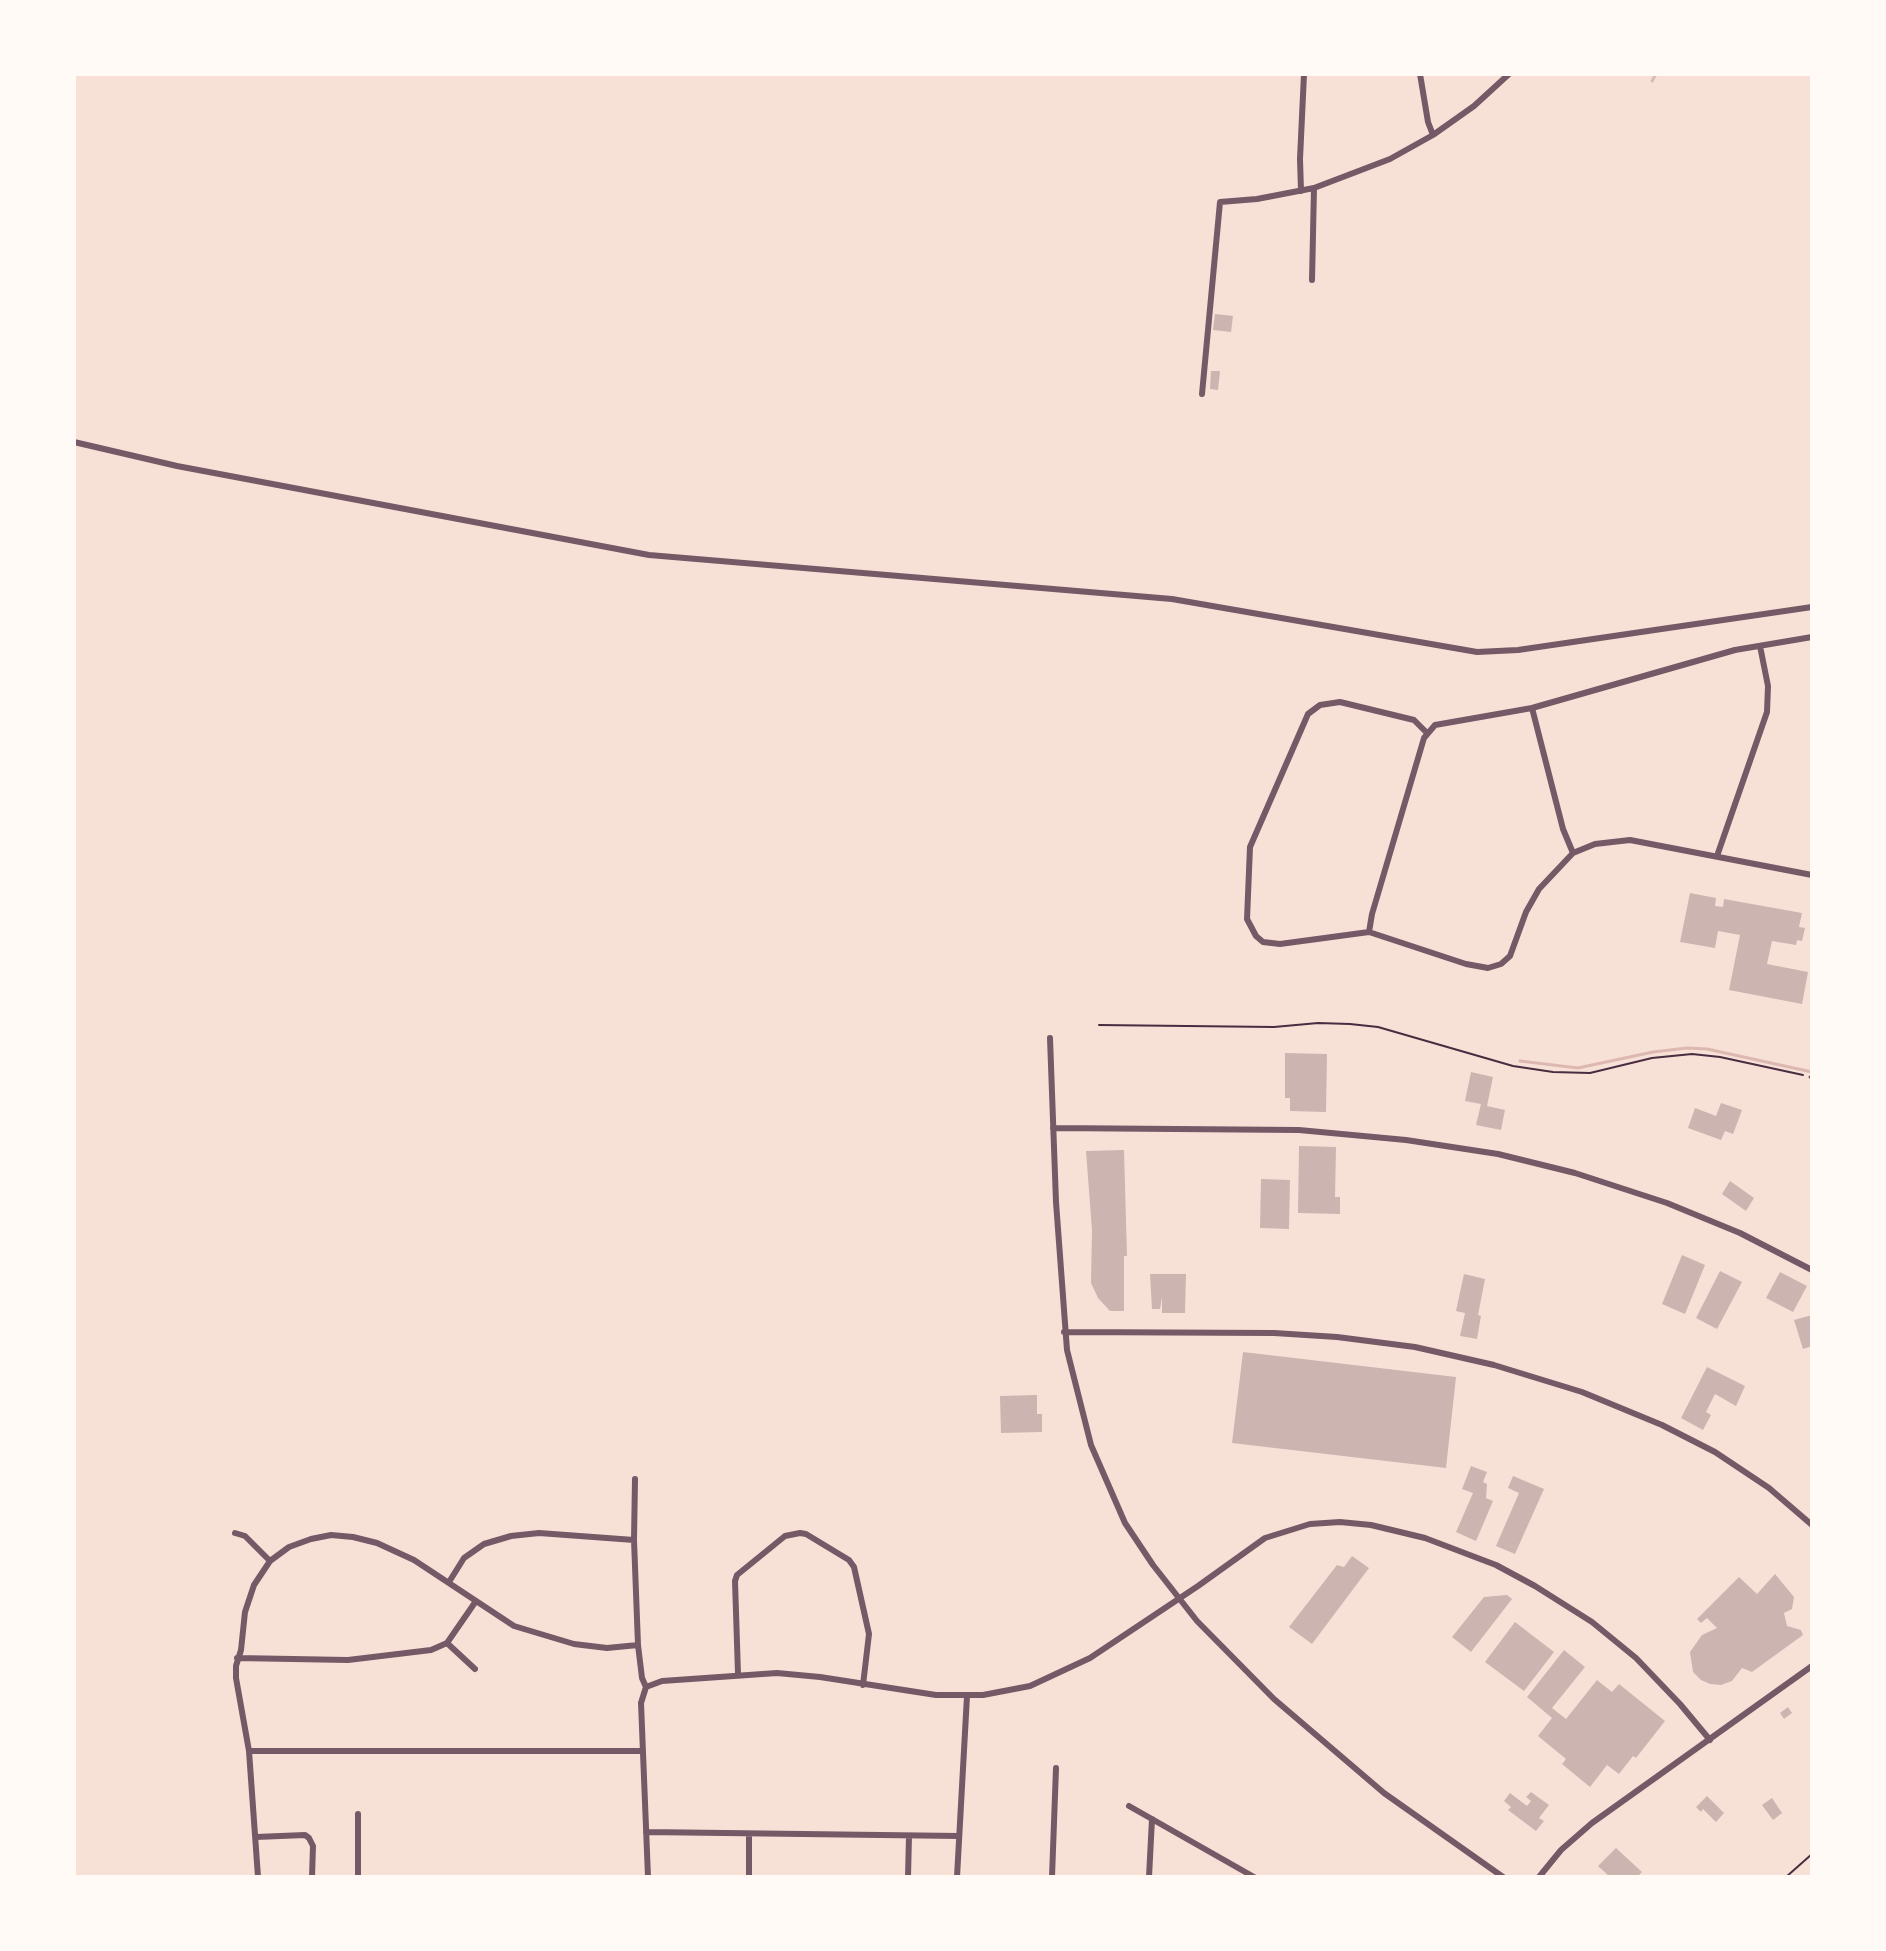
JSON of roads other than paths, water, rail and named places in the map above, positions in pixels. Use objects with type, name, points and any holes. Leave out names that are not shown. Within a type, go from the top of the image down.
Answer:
[{"type":"street","points":[[1301,191],[1304,74]]},
{"type":"street","points":[[1420,74],[1433,135]]},
{"type":"street","points":[[1202,394],[1220,202],[1257,199],[1314,188],[1390,159],[1433,135],[1474,106],[1509,74]]},
{"type":"street","points":[[1312,280],[1314,188]]},
{"type":"street","points":[[74,442],[177,466],[649,555],[1172,599],[1477,652],[1518,650],[1812,607]]},
{"type":"street","points":[[1369,932],[1425,735],[1439,723],[1532,708],[1760,646],[1812,637]]},
{"type":"street","points":[[1717,856],[1767,712],[1768,686],[1760,646]]},
{"type":"street","points":[[1425,735],[1414,720],[1340,702],[1320,705],[1308,714],[1250,847],[1247,919],[1254,934],[1263,942],[1273,944],[1369,932],[1475,967],[1488,968],[1501,964],[1510,956],[1534,896],[1573,853],[1595,844],[1630,840],[1812,875]]},
{"type":"street","points":[[1532,708],[1563,829],[1573,853]]},
{"type":"street","points":[[1050,1038],[1064,1332],[1079,1406],[1101,1472],[1139,1546],[1214,1639],[1274,1699],[1384,1793],[1503,1877]]},
{"type":"street","points":[[1053,1128],[1299,1130],[1406,1140],[1498,1154],[1575,1173],[1667,1203],[1727,1226],[1812,1270]]},
{"type":"street","points":[[1064,1332],[1321,1336],[1415,1347],[1494,1365],[1582,1392],[1662,1425],[1715,1452],[1769,1488],[1812,1525]]},
{"type":"street","points":[[635,1479],[638,1645],[646,1687],[641,1703],[648,1877]]},
{"type":"street","points":[[646,1687],[662,1681],[738,1674],[800,1674],[920,1694],[967,1696],[1008,1691],[1053,1677],[1090,1658],[1247,1549],[1288,1529],[1333,1521],[1387,1528],[1437,1543],[1496,1565],[1561,1601],[1636,1658],[1710,1740]]},
{"type":"street","points":[[235,1533],[245,1536],[270,1561]]},
{"type":"street","points":[[449,1582],[464,1558],[484,1544],[511,1536],[539,1533],[634,1540]]},
{"type":"street","points":[[738,1674],[737,1575],[785,1536],[800,1533],[849,1560],[854,1567],[869,1634],[863,1685]]},
{"type":"street","points":[[258,1877],[249,1751],[236,1678],[237,1658],[241,1650],[245,1612],[254,1585],[270,1561],[289,1547],[331,1535],[353,1537],[398,1550],[514,1626],[565,1643],[607,1648],[638,1645]]},
{"type":"street","points":[[237,1658],[348,1660],[431,1650],[447,1643],[476,1601]]},
{"type":"street","points":[[447,1643],[475,1669]]},
{"type":"street","points":[[1539,1877],[1577,1835],[1812,1666]]},
{"type":"street","points":[[957,1877],[967,1696]]},
{"type":"street","points":[[249,1751],[642,1751]]},
{"type":"street","points":[[1052,1877],[1056,1768]]},
{"type":"street","points":[[1129,1806],[1253,1877]]},
{"type":"street","points":[[358,1814],[358,1877]]},
{"type":"street","points":[[1149,1877],[1152,1819]]},
{"type":"street","points":[[646,1832],[959,1836]]},
{"type":"street","points":[[256,1837],[305,1835],[313,1846],[312,1877]]},
{"type":"street","points":[[749,1835],[749,1877]]},
{"type":"street","points":[[908,1877],[909,1836]]},
{"type":"waterway","points":[[1652,81],[1656,74]]},
{"type":"waterway","points":[[1520,1061],[1578,1068],[1687,1048],[1707,1049],[1812,1072]]}]
